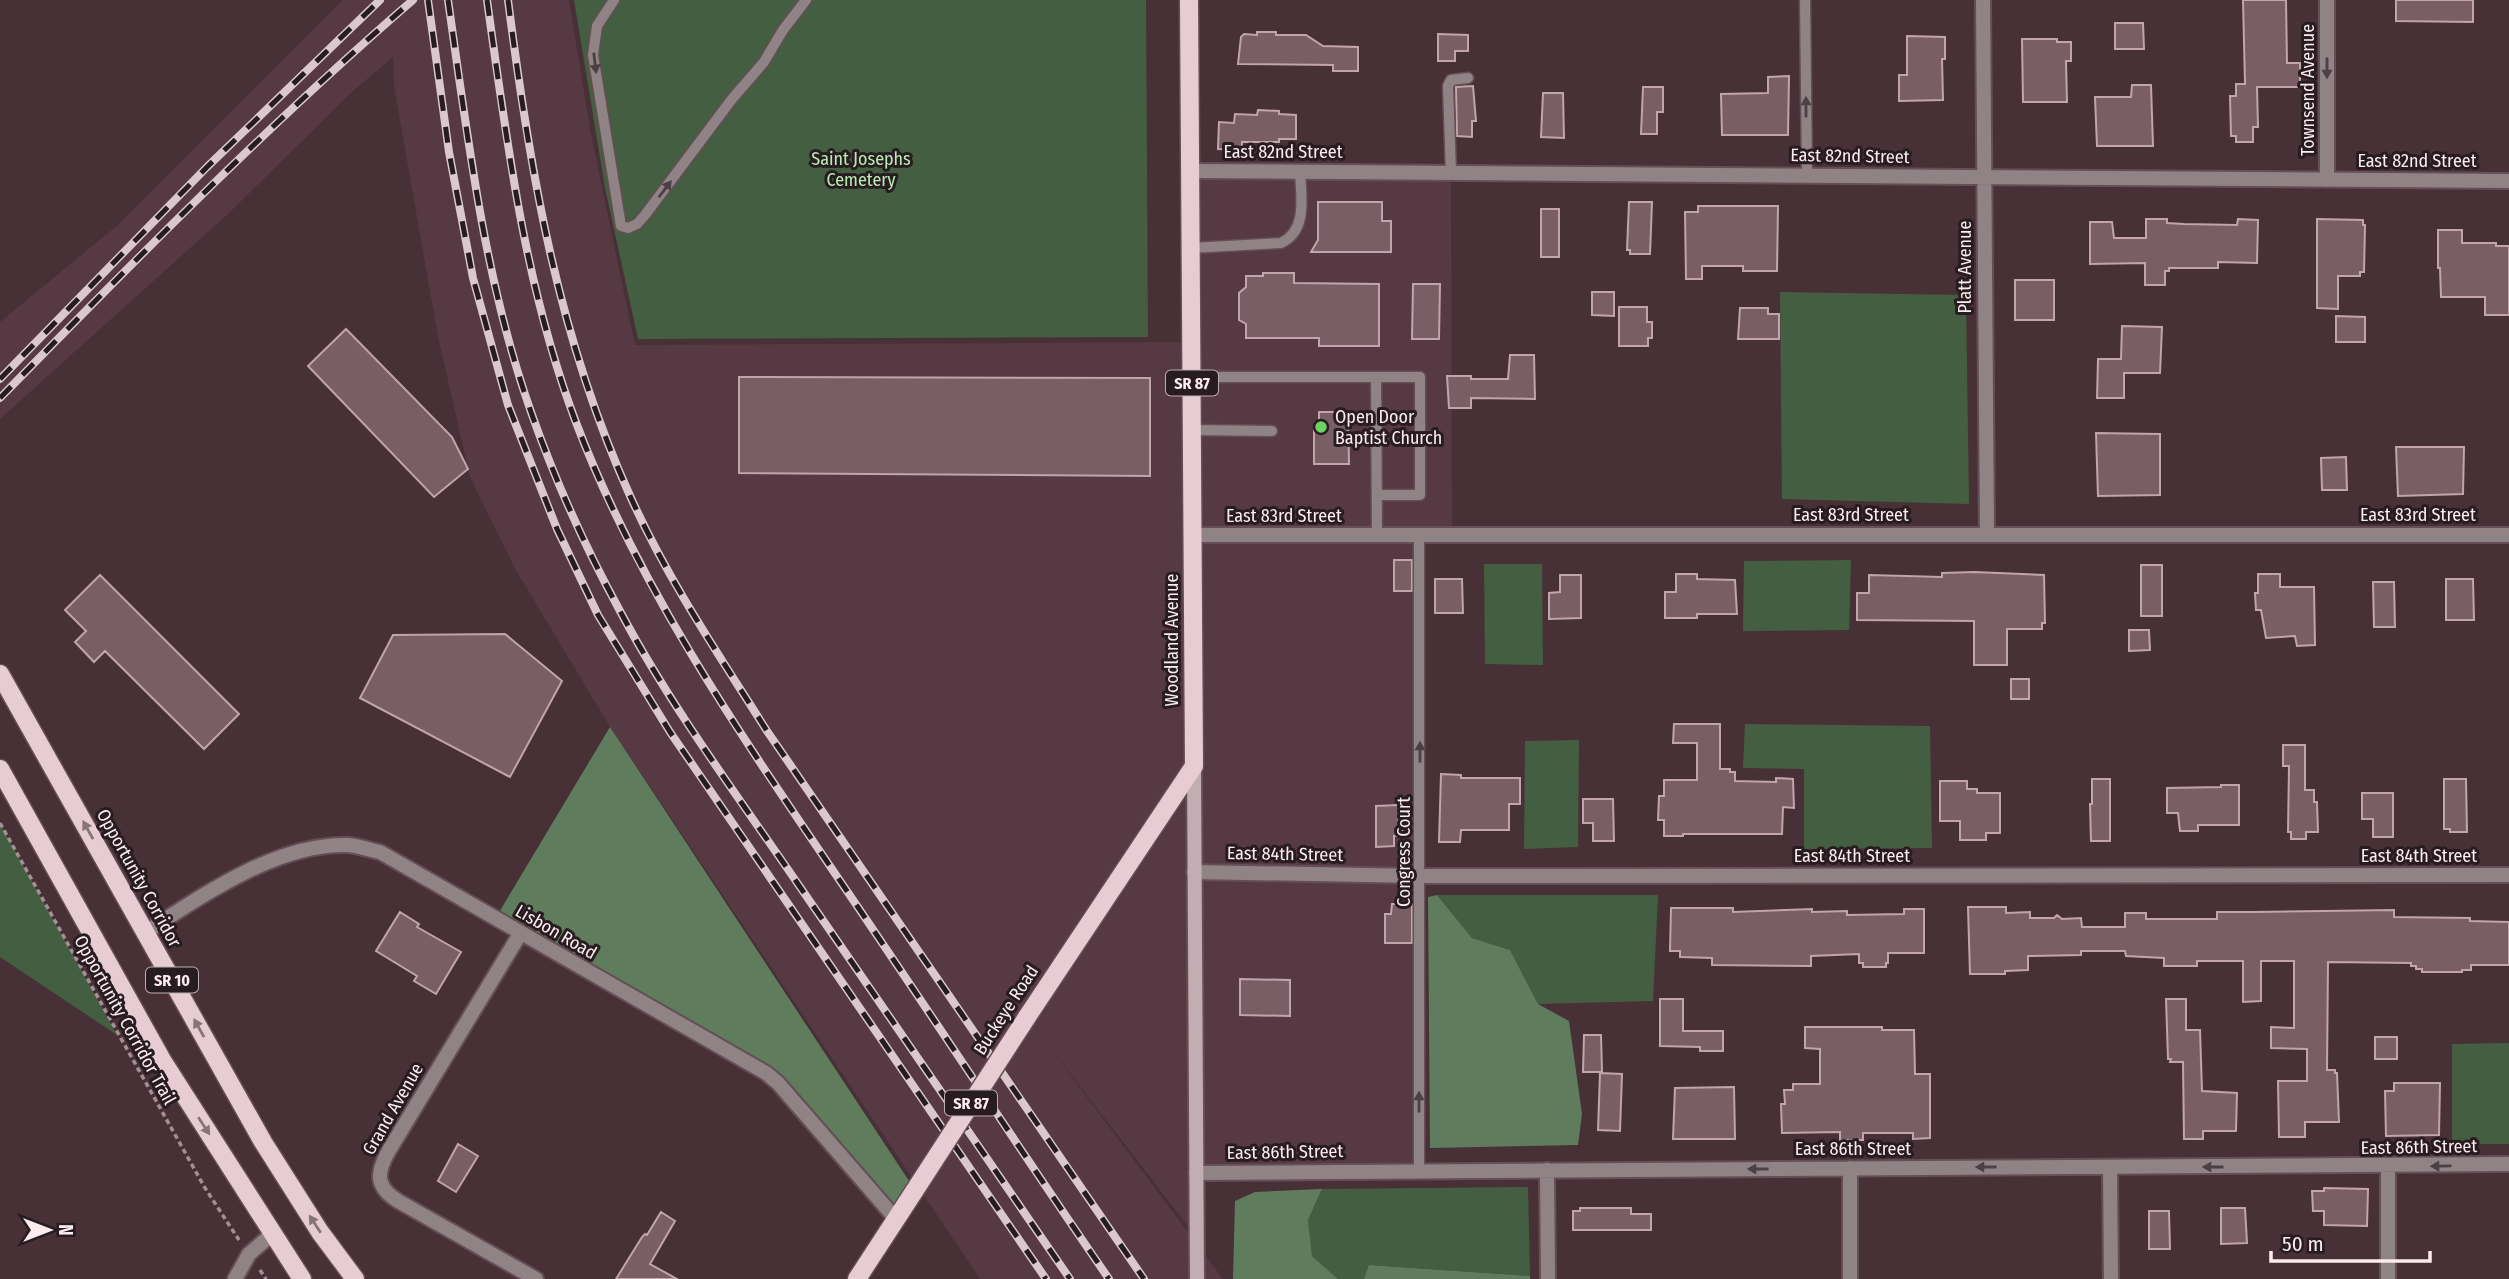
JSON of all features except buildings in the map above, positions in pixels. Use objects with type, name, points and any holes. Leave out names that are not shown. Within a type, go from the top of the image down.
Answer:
[{"type":"main road","name":"Woodland Avenue","points":[[1188,0],[1197,1279]]},
{"type":"main road","name":"Opportunity Corridor","points":[[0,674],[263,1142],[320,1232],[355,1279]]},
{"type":"main road","name":"Buckeye Road","points":[[857,1279],[1194,766]]},
{"type":"main road","name":"SR 10","points":[[0,769],[162,1060],[302,1279]]},
{"type":"street","name":"Platt Avenue","points":[[1983,0],[1987,534]]},
{"type":"street","name":"Townsend Avenue","points":[[2327,0],[2327,180]]},
{"type":"street","name":"East 82nd Street","points":[[1190,171],[2509,181]]},
{"type":"street","name":"East 83rd Street","points":[[1193,535],[2509,535]]},
{"type":"street","name":"Lisbon Road","points":[[146,932],[239,876],[267,863],[321,847],[350,845],[380,852],[766,1073],[778,1083],[896,1219]]},
{"type":"street","name":"East 84th Street","points":[[1194,872],[1420,876],[2509,875]]},
{"type":"street","name":"Grand Avenue","points":[[520,934],[380,1165],[380,1181],[384,1192],[398,1201],[536,1279]]},
{"type":"street","name":"East 86th Street","points":[[1196,1173],[2388,1167],[2509,1164]]},
{"type":"street","points":[[2110,1167],[2111,1279]]},
{"type":"street","points":[[2388,1167],[2388,1279]]},
{"type":"street","points":[[1850,1168],[1850,1279]]},
{"type":"street","points":[[1547,1170],[1548,1279]]},
{"type":"street","points":[[235,1279],[249,1254],[272,1234]]},
{"type":"lane","points":[[614,0],[597,26],[593,55],[621,226],[628,228],[637,224],[645,215],[732,99],[764,62],[783,30],[806,0]]},
{"type":"lane","points":[[1805,0],[1807,175]]},
{"type":"lane","points":[[1451,173],[1448,86],[1451,80],[1468,78]]},
{"type":"lane","points":[[1191,248],[1281,243],[1290,239],[1301,218],[1300,172]]},
{"type":"lane","points":[[1192,377],[1420,377],[1420,495],[1377,495]]},
{"type":"lane","points":[[1376,377],[1377,534]]},
{"type":"lane","points":[[1192,430],[1272,431]]},
{"type":"lane","name":"Congress Court","points":[[1419,534],[1419,1170]]},
{"type":"path","name":"Opportunity Corridor Trail","points":[[0,823],[124,1047],[231,1228]]},
{"type":"shaded area","points":[[343,0],[569,0],[590,129],[635,345],[1191,342],[1190,171],[1451,173],[1452,534],[1420,534],[1419,1170],[1197,1173],[1197,1238],[1045,1041],[1223,1279],[980,1279],[610,727],[514,567],[470,477],[438,337],[394,86],[393,57],[354,90],[228,214],[0,419],[0,322],[119,224]]},
{"type":"green space","name":"Saint Josephs Cemetery","points":[[574,0],[1146,0],[1148,337],[638,339],[605,188]]},
{"type":"green space","points":[[1780,292],[1966,295],[1969,504],[1782,499]]},
{"type":"green space","points":[[1851,560],[1849,630],[1743,631],[1744,561]]},
{"type":"green space","points":[[1484,564],[1542,564],[1543,665],[1485,664]]},
{"type":"green space","points":[[1745,724],[1930,726],[1932,848],[1804,849],[1804,769],[1743,768]]},
{"type":"green space","points":[[610,727],[915,1190],[896,1219],[778,1083],[495,919]]},
{"type":"green space","points":[[1579,740],[1578,847],[1524,849],[1525,741]]},
{"type":"green space","points":[[0,823],[117,1035],[0,957]]},
{"type":"green space","points":[[1437,895],[1658,895],[1653,1001],[1538,1004],[1510,950],[1472,938]]},
{"type":"green space","points":[[1437,895],[1472,938],[1510,950],[1538,1004],[1569,1021],[1582,1114],[1578,1145],[1430,1148],[1428,897]]},
{"type":"green space","points":[[2509,1043],[2509,1144],[2452,1144],[2452,1044]]},
{"type":"green space","points":[[1528,1187],[1530,1276],[1370,1265],[1364,1279],[1338,1279],[1312,1256],[1308,1220],[1322,1189]]},
{"type":"green space","points":[[1322,1189],[1308,1220],[1312,1256],[1338,1279],[1233,1279],[1235,1201],[1255,1192]]},
{"type":"green space","points":[[1369,1265],[1530,1276],[1530,1279],[1364,1279]]},
{"type":"railway","points":[[0,379],[207,167],[380,0]]},
{"type":"railway","points":[[0,398],[254,145],[413,0]]},
{"type":"railway","points":[[428,0],[449,152],[473,278],[508,405],[557,529],[598,615],[670,732],[1046,1279]]},
{"type":"railway","points":[[448,0],[479,208],[501,311],[531,412],[571,513],[620,611],[683,716],[1070,1279]]},
{"type":"railway","points":[[487,0],[502,108],[531,268],[559,374],[603,488],[665,609],[735,725],[1109,1279]]},
{"type":"railway","points":[[508,0],[526,128],[550,254],[584,377],[645,528],[695,617],[767,731],[1144,1279]]},
{"type":"place","name":"Open Door Baptist Church","points":[[1321,427]]}]
